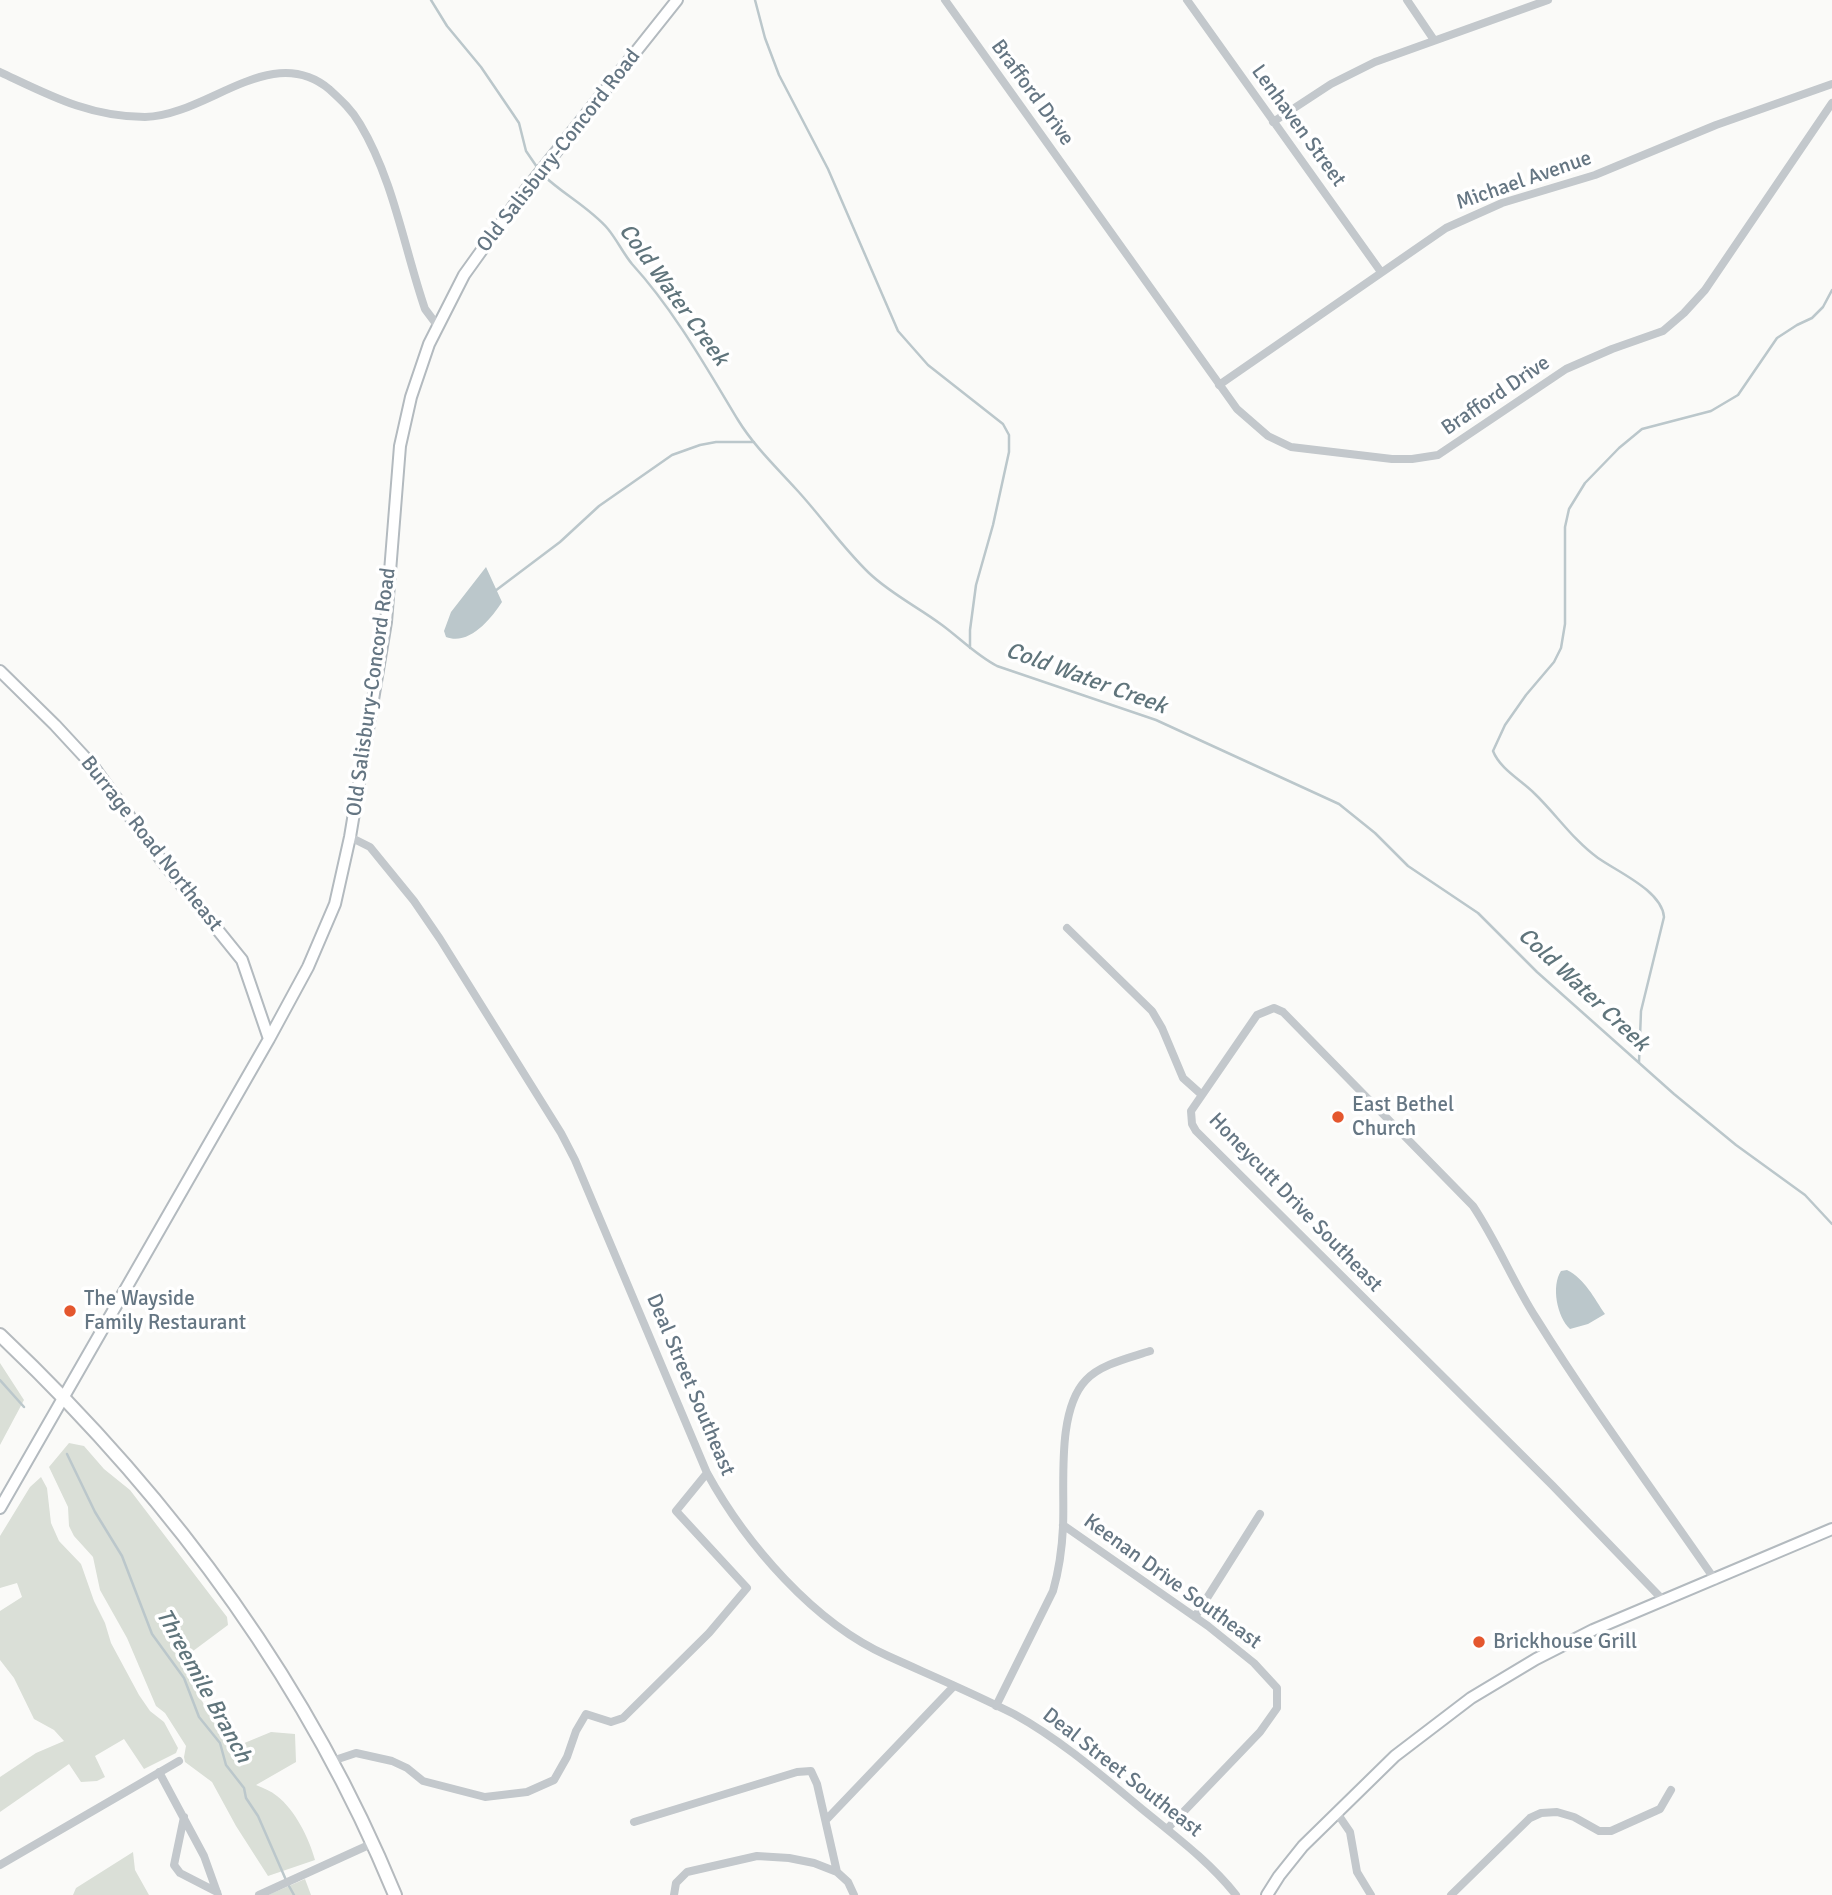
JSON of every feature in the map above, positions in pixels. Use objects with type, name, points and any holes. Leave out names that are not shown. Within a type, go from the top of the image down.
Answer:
[{"type":"main road","name":"Old Salisbury-Concord Road","points":[[0,1508],[269,1039],[329,924],[350,837],[386,622],[400,446],[411,397],[438,325],[464,275],[517,201],[677,0]]},
{"type":"main road","name":"Burrage Road Northeast","points":[[0,671],[93,766],[162,861],[242,960],[269,1039]]},
{"type":"main road","points":[[0,1335],[64,1398],[142,1483],[210,1569],[282,1673],[331,1760],[395,1895]]},
{"type":"main road","points":[[1267,1895],[1303,1846],[1395,1756],[1471,1698],[1593,1630],[1832,1529]]},
{"type":"street","name":"Brafford Drive","points":[[945,0],[1237,409],[1257,428],[1291,447],[1392,459],[1438,455],[1566,369],[1663,331],[1684,313],[1717,274],[1832,103]]},
{"type":"street","name":"Lenhaven Street","points":[[1186,0],[1381,272]]},
{"type":"street","points":[[1407,0],[1434,40]]},
{"type":"street","points":[[1273,122],[1346,75],[1399,52],[1548,0]]},
{"type":"street","points":[[0,72],[78,108],[117,116],[148,117],[173,112],[270,74],[295,72],[321,83],[351,110],[372,146],[393,200],[425,309],[438,325]]},
{"type":"street","name":"Michael Avenue","points":[[1219,385],[1446,228],[1472,215],[1595,175],[1717,125],[1832,84]]},
{"type":"street","name":"Deal Street Southeast","points":[[350,837],[370,847],[414,901],[561,1133],[575,1160],[707,1474],[749,1536],[814,1606],[848,1633],[888,1657],[996,1706],[1041,1730],[1070,1750],[1201,1857],[1237,1895]]},
{"type":"street","points":[[1067,928],[1152,1011],[1183,1077],[1202,1095]]},
{"type":"street","name":"Honeycutt Drive Southeast","points":[[1664,1601],[1552,1485],[1201,1137],[1191,1118],[1191,1111],[1256,1015],[1274,1009],[1283,1012],[1473,1206],[1541,1326],[1716,1580]]},
{"type":"street","points":[[996,1706],[1053,1591],[1057,1576],[1063,1525],[1066,1439],[1074,1399],[1086,1380],[1097,1371],[1150,1351]]},
{"type":"street","points":[[331,1760],[356,1753],[392,1761],[407,1768],[423,1781],[485,1797],[527,1793],[554,1780],[586,1714],[611,1722],[623,1718],[709,1633],[747,1588],[676,1511],[707,1474]]},
{"type":"street","points":[[1195,1617],[1260,1514]]},
{"type":"street","name":"Keenan Drive Southeast","points":[[1063,1525],[1195,1617],[1265,1672],[1277,1688],[1278,1700],[1274,1714],[1260,1732],[1167,1829]]},
{"type":"street","points":[[826,1820],[954,1686]]},
{"type":"street","points":[[0,1865],[178,1761]]},
{"type":"street","points":[[634,1822],[806,1770],[811,1771],[817,1784],[837,1872]]},
{"type":"street","points":[[159,1772],[204,1856],[217,1893]]},
{"type":"street","points":[[1451,1895],[1530,1818],[1541,1813],[1558,1812],[1574,1817],[1599,1831],[1611,1831],[1621,1829],[1660,1809],[1671,1790]]},
{"type":"street","points":[[1337,1813],[1350,1832],[1357,1872],[1371,1895]]},
{"type":"street","points":[[184,1817],[174,1865],[180,1873],[217,1893]]},
{"type":"street","points":[[259,1895],[371,1843]]},
{"type":"street","points":[[674,1895],[676,1883],[687,1872],[757,1856],[802,1860],[837,1872],[848,1882],[854,1895]]},
{"type":"shaded area","points":[[486,567],[502,602],[486,623],[471,634],[455,639],[446,637],[444,631],[451,612]]},
{"type":"shaded area","points":[[1567,1270],[1584,1284],[1605,1314],[1588,1324],[1570,1329],[1562,1317],[1556,1293],[1558,1277],[1561,1271]]},
{"type":"shaded area","points":[[0,1363],[24,1400],[0,1445]]},
{"type":"shaded area","points":[[69,1443],[84,1446],[104,1469],[130,1490],[227,1617],[228,1625],[185,1657],[182,1666],[218,1729],[242,1744],[271,1732],[295,1734],[296,1762],[256,1785],[275,1794],[290,1809],[305,1834],[315,1860],[268,1876],[212,1782],[185,1762],[186,1746],[165,1713],[156,1706],[127,1638],[100,1590],[93,1557],[74,1536],[69,1526],[68,1507],[49,1467]]},
{"type":"shaded area","points":[[41,1477],[47,1488],[51,1523],[59,1541],[81,1564],[111,1643],[139,1695],[150,1711],[164,1722],[178,1748],[176,1753],[144,1769],[124,1739],[95,1756],[105,1777],[97,1781],[81,1782],[69,1764],[0,1812],[0,1777],[36,1753],[64,1741],[54,1730],[34,1719],[14,1678],[0,1660],[0,1611],[22,1597],[17,1583],[0,1588],[0,1536],[30,1487]]},
{"type":"shaded area","points":[[133,1852],[135,1870],[149,1895],[73,1895],[76,1888]]},
{"type":"shaded area","points":[[305,1879],[311,1895],[268,1895]]},
{"type":"waterway","name":"Cold Water Creek","points":[[431,0],[447,26],[481,67],[519,123],[526,151],[539,170]]},
{"type":"waterway","points":[[755,0],[779,75],[828,169],[898,331],[928,365],[1003,424],[1009,435],[1009,452],[993,525],[976,585],[970,648]]},
{"type":"waterway","name":"Cold Water Creek","points":[[543,175],[608,229],[676,320],[751,439],[877,581],[933,618],[997,666],[1156,720],[1339,804],[1375,833],[1408,866],[1478,913],[1537,972],[1674,1094],[1736,1145],[1805,1195],[1832,1224]]},
{"type":"waterway","points":[[1639,1062],[1641,1011],[1664,917],[1661,908],[1648,891],[1598,858],[1581,843],[1534,793],[1506,769],[1493,751],[1505,725],[1554,662],[1561,648],[1565,624],[1565,527],[1569,509],[1585,483],[1642,429],[1711,411],[1738,395],[1777,338],[1812,318],[1823,307],[1832,290]]},
{"type":"waterway","points":[[495,591],[560,542],[599,506],[672,455],[716,442],[754,442]]},
{"type":"waterway","name":"Threemile Branch","points":[[0,1380],[24,1407]]},
{"type":"waterway","name":"Threemile Branch","points":[[67,1454],[95,1512],[122,1556],[152,1634],[184,1678],[199,1717],[220,1743],[226,1765],[244,1788],[246,1798],[258,1816],[286,1880]]},
{"type":"waterway","name":"Threemile Branch","points":[[289,1886],[294,1895]]},
{"type":"place","name":"East Bethel Church","points":[[1338,1117]]},
{"type":"place","name":"The Wayside Family Restaurant","points":[[70,1311]]},
{"type":"place","name":"Brickhouse Grill","points":[[1479,1642]]}]
